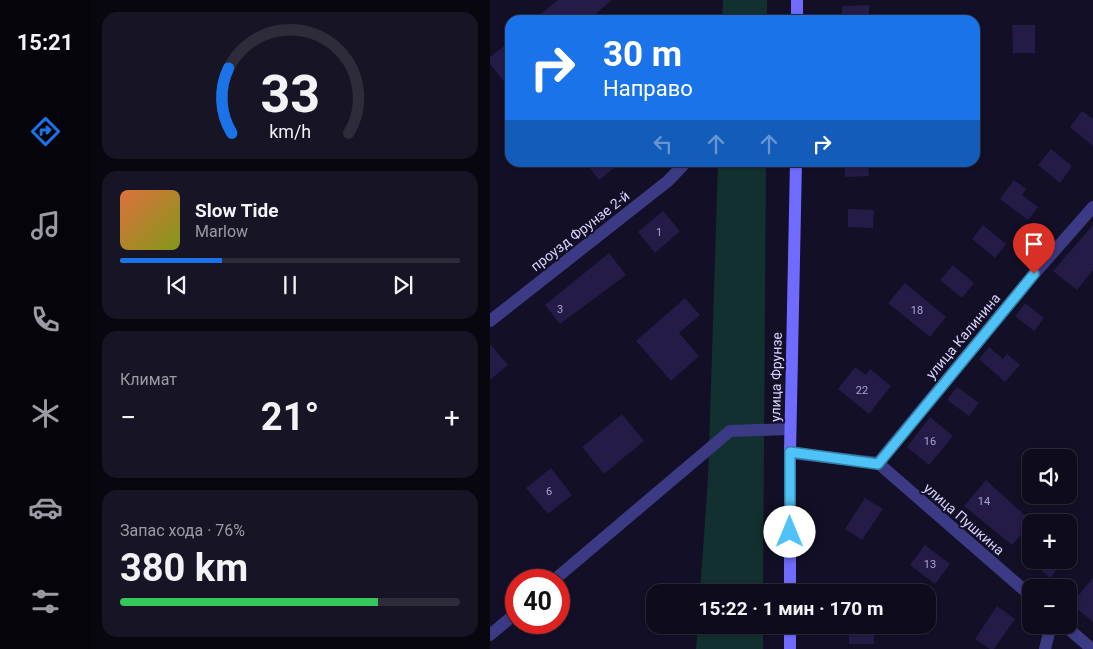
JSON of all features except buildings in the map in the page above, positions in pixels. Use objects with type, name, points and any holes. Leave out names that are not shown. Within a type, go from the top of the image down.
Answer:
[{"type":"street","points":[[797,0],[797,15]]},
{"type":"street","name":"проузд Фрунзе 2-й","points":[[490,321],[668,181],[681,167]]},
{"type":"street","name":"улица Фрунзе","points":[[790,584],[790,429],[796,167]]},
{"type":"street","name":"улица Калинина","points":[[878,464],[1034,274],[1093,207]]},
{"type":"street","points":[[567,569],[730,430],[790,429]]},
{"type":"street","points":[[790,452],[878,464]]},
{"type":"street","name":"улица Пушкина","points":[[878,464],[1022,588]]},
{"type":"street","points":[[490,635],[505,622]]},
{"type":"street","points":[[790,634],[790,649]]},
{"type":"street","points":[[1045,649],[1049,634]]},
{"type":"street","points":[[1074,634],[1092,649]]},
{"type":"green space","points":[[723,0],[767,0],[767,15],[722,15]]},
{"type":"green space","points":[[718,167],[766,167],[763,584],[701,584],[708,478]]},
{"type":"green space","points":[[697,634],[763,634],[763,649],[696,649]]},
{"type":"route","points":[[790,532],[790,452],[878,464],[1034,274]]}]
